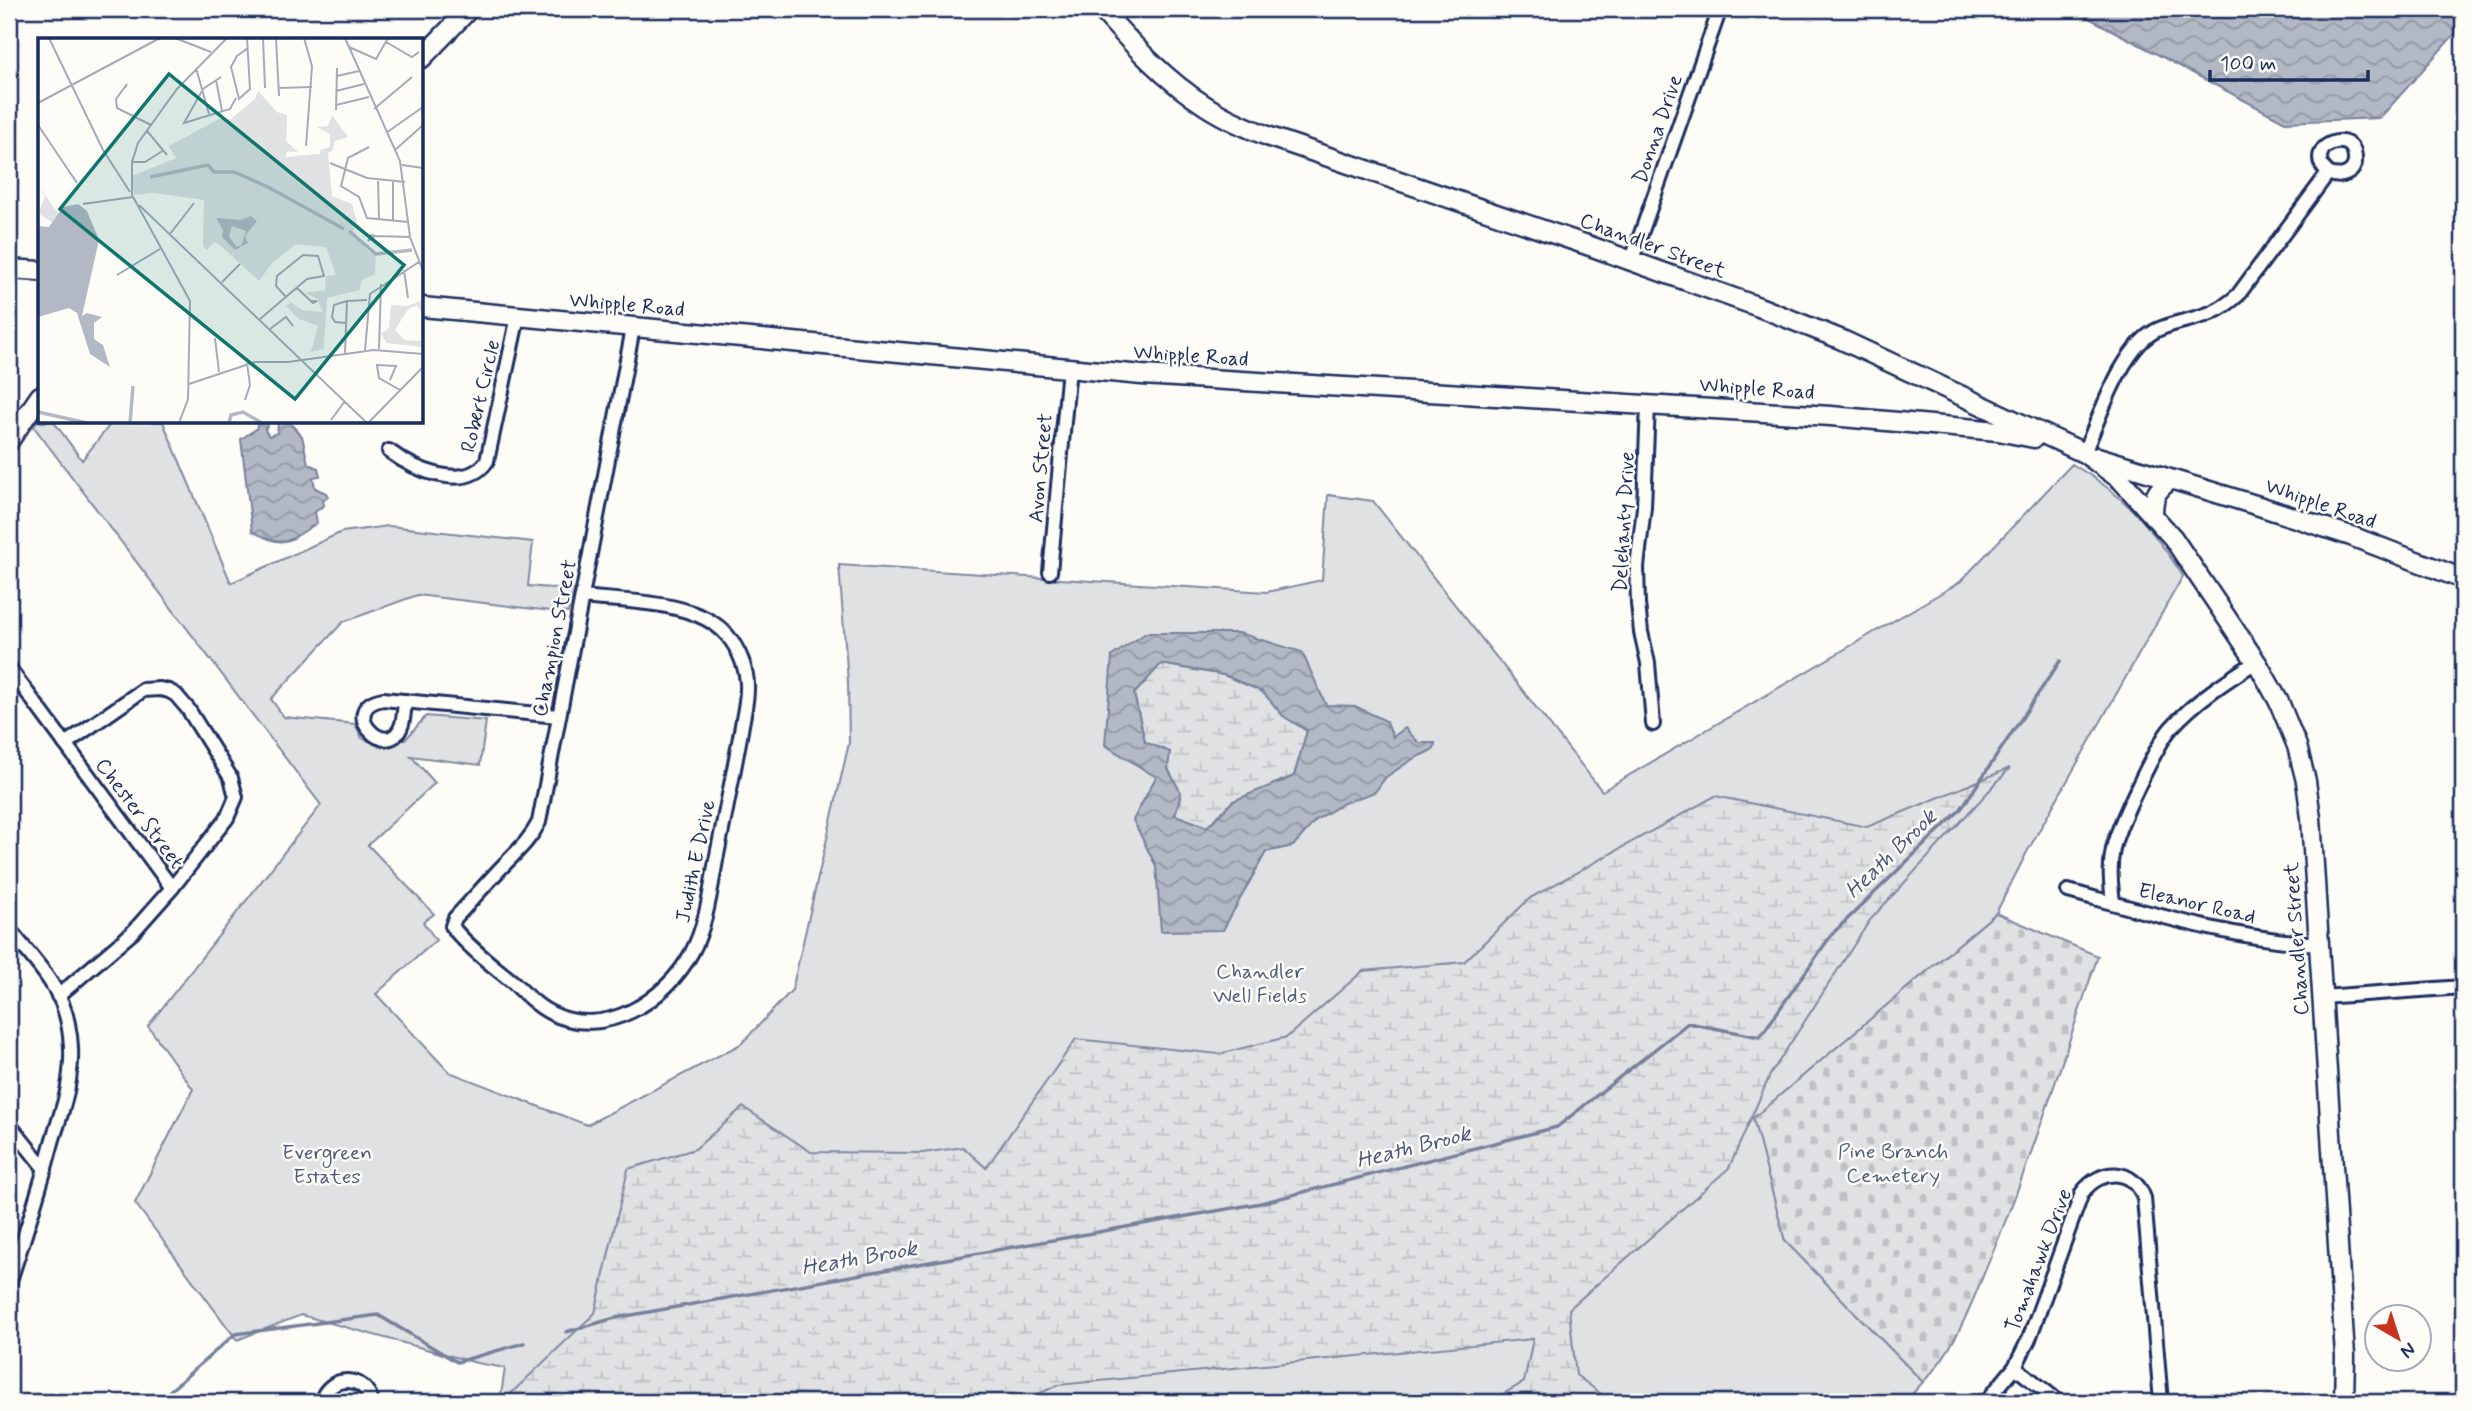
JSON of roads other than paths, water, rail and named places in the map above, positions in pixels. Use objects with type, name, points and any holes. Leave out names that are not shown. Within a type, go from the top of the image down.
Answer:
[{"type":"main road","points":[[424,56],[469,9]]},
{"type":"main road","name":"Chandler Street","points":[[1101,9],[1175,83],[1230,120],[1270,137],[1759,307],[1840,339],[2084,453],[2120,480],[2173,538],[2271,685],[2288,722],[2306,781],[2311,818],[2345,1356],[2344,1402]]},
{"type":"main road","points":[[9,269],[38,271]]},
{"type":"main road","name":"Whipple Road","points":[[424,307],[1069,368],[1315,387],[1831,416],[2028,436],[2207,489],[2351,536],[2463,579]]},
{"type":"main road","points":[[1959,427],[1967,412],[1966,398]]},
{"type":"main road","points":[[9,441],[38,399]]},
{"type":"main road","points":[[2153,516],[2153,498],[2159,488],[2170,480]]},
{"type":"street","name":"Donna Drive","points":[[1631,262],[1720,9]]},
{"type":"street","points":[[2084,453],[2123,364],[2132,350],[2147,335],[2161,328],[2210,315],[2226,306],[2238,295],[2328,173]]},
{"type":"street","name":"Robert Circle","points":[[389,451],[403,462],[437,474],[468,477],[482,468],[487,461],[518,316]]},
{"type":"street","name":"Champion Street","points":[[452,926],[455,918],[532,836],[543,803],[633,328]]},
{"type":"street","name":"Avon Street","points":[[1050,572],[1069,368]]},
{"type":"street","name":"Delehanty Drive","points":[[1648,404],[1637,604],[1648,663],[1653,724]]},
{"type":"street","name":"Judith E Drive","points":[[452,926],[549,1012],[565,1019],[592,1023],[610,1020],[633,1010],[674,979],[692,953],[702,928],[748,688],[744,666],[726,634],[707,618],[665,607],[582,597]]},
{"type":"street","points":[[2113,903],[2113,846],[2168,731],[2196,703],[2256,662]]},
{"type":"street","name":"Chester Street","points":[[9,668],[172,888],[132,933],[58,996]]},
{"type":"street","points":[[65,744],[143,690],[169,691],[188,709],[231,778],[236,797],[227,818],[172,888]]},
{"type":"street","points":[[405,701],[558,716]]},
{"type":"street","name":"Eleanor Road","points":[[2068,891],[2263,939],[2318,944]]},
{"type":"street","points":[[9,929],[48,978],[58,996],[66,1018],[71,1049],[71,1072],[45,1170],[9,1283]]},
{"type":"street","points":[[2322,997],[2463,987]]},
{"type":"street","points":[[9,1124],[45,1170]]},
{"type":"street","name":"Tomahawk Drive","points":[[1986,1402],[2015,1367],[2032,1330],[2082,1193],[2099,1178],[2111,1175],[2126,1177],[2140,1187],[2146,1206],[2161,1402]]},
{"type":"street","points":[[2015,1367],[2059,1402]]},
{"type":"street","points":[[321,1402],[330,1387],[339,1381],[350,1380],[365,1387],[372,1402]]},
{"type":"water","points":[[2072,9],[2460,9],[2461,27],[2380,118],[2285,122]]},
{"type":"water","points":[[257,424],[268,424],[265,430],[269,436],[277,433],[278,424],[291,424],[302,436],[308,464],[318,468],[320,476],[313,477],[315,488],[326,493],[328,497],[323,501],[324,505],[315,512],[317,523],[286,541],[272,540],[252,531],[241,439],[256,429]]},
{"type":"water","points":[[1146,633],[1239,633],[1302,652],[1326,705],[1355,706],[1386,721],[1393,737],[1405,728],[1419,743],[1435,743],[1434,749],[1386,777],[1375,792],[1344,803],[1316,820],[1293,846],[1266,852],[1223,930],[1161,931],[1156,866],[1133,820],[1156,777],[1105,745],[1112,656]],"holes":[[[1161,664],[1224,675],[1263,692],[1283,716],[1307,731],[1294,776],[1233,801],[1207,827],[1175,815],[1181,793],[1168,769],[1170,752],[1145,742],[1134,694]]]},
{"type":"waterway","name":"Heath Brook","points":[[566,1332],[615,1318],[1261,1203],[1557,1127],[1688,1023],[1760,1037],[1832,934],[1961,809],[2060,661]]},
{"type":"waterway","name":"Heath Brook","points":[[157,1402],[235,1334],[378,1315],[457,1362],[524,1343]]},
{"type":"park label","name":"Chandler Well Fields","points":[[1260,983]]},
{"type":"park label","name":"Pine Branch Cemetery","points":[[1893,1163]]},
{"type":"park label","name":"Evergreen Estates","points":[[327,1164]]}]
